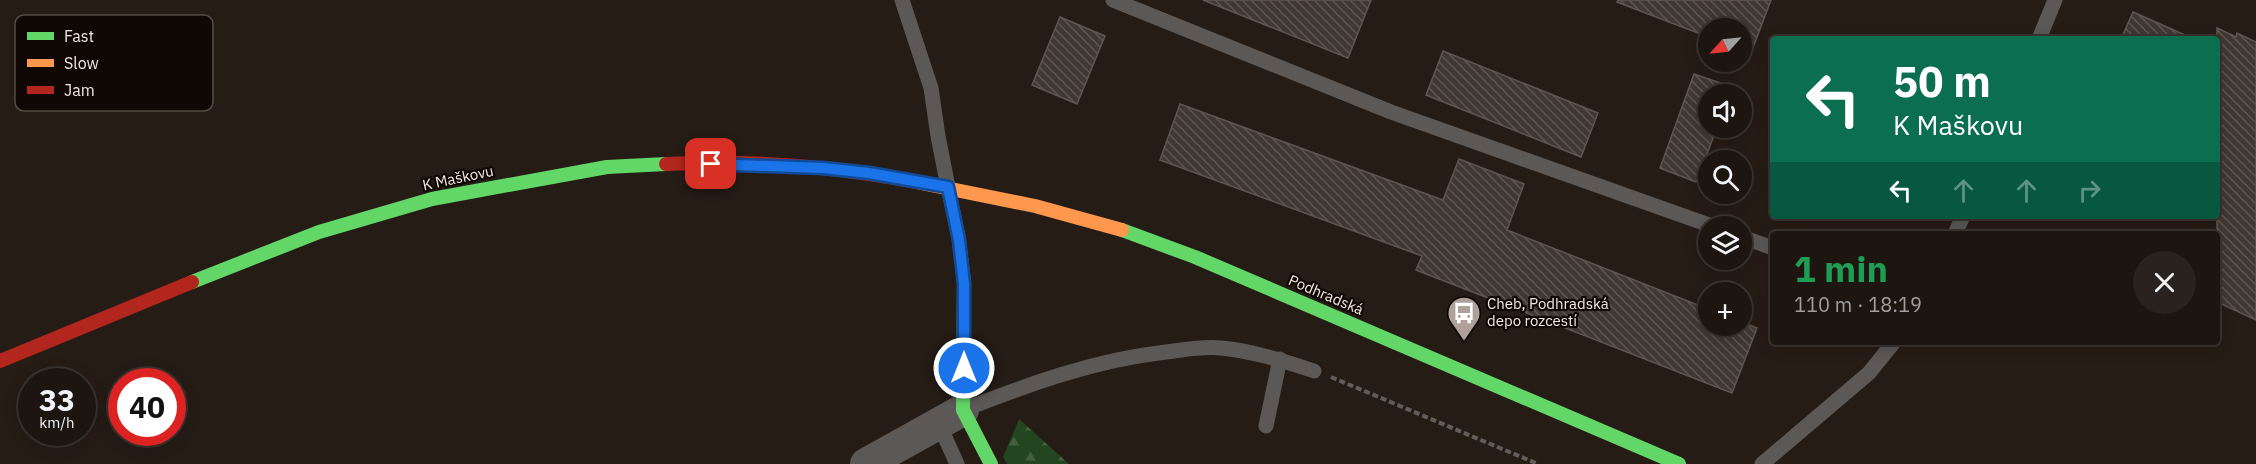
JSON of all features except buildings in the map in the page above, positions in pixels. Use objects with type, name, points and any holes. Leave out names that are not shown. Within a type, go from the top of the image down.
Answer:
[{"type":"main road","name":"K Maškovu","points":[[0,362],[156,296],[319,232],[432,199],[517,182],[607,167],[722,164],[823,168],[869,173],[948,187]]},
{"type":"main road","points":[[948,187],[959,240],[964,284],[951,417],[992,464]]},
{"type":"main road","name":"Podhradská","points":[[948,187],[1035,206],[1120,229],[1195,257],[1679,464]]},
{"type":"street","points":[[866,464],[951,417]]},
{"type":"lane","points":[[902,0],[931,88],[948,187]]},
{"type":"lane","points":[[1113,0],[1391,112],[1698,221]]},
{"type":"lane","points":[[2039,36],[2055,0]]},
{"type":"lane","points":[[1752,241],[1770,247]]},
{"type":"lane","points":[[1762,464],[1869,374],[1892,345]]},
{"type":"lane","points":[[957,464],[951,417],[1056,375],[1139,355],[1220,348],[1280,359],[1314,371]]},
{"type":"lane","points":[[1266,426],[1280,359]]},
{"type":"path","points":[[1314,371],[1538,464]]},
{"type":"green space","points":[[1019,419],[1069,464],[1007,464],[1003,457]]},
{"type":"traffic: fast","points":[[192,282],[319,232],[432,199],[607,167],[666,164]]},
{"type":"traffic: fast","points":[[948,187],[959,240],[964,283],[963,410],[991,464]]},
{"type":"traffic: fast","points":[[1122,230],[1195,257],[1679,464]]},
{"type":"traffic: slow","points":[[916,182],[1035,206],[1122,230]]},
{"type":"traffic: jam","points":[[666,164],[729,163],[823,168],[916,182]]},
{"type":"traffic: jam","points":[[0,361],[192,282]]},
{"type":"place","name":"Cheb, Podhradská depo rozcestí","points":[[1464,342]]},
{"type":"route","points":[[711,164],[771,164],[823,168],[869,173],[948,187],[959,240],[964,284],[964,368]]}]
